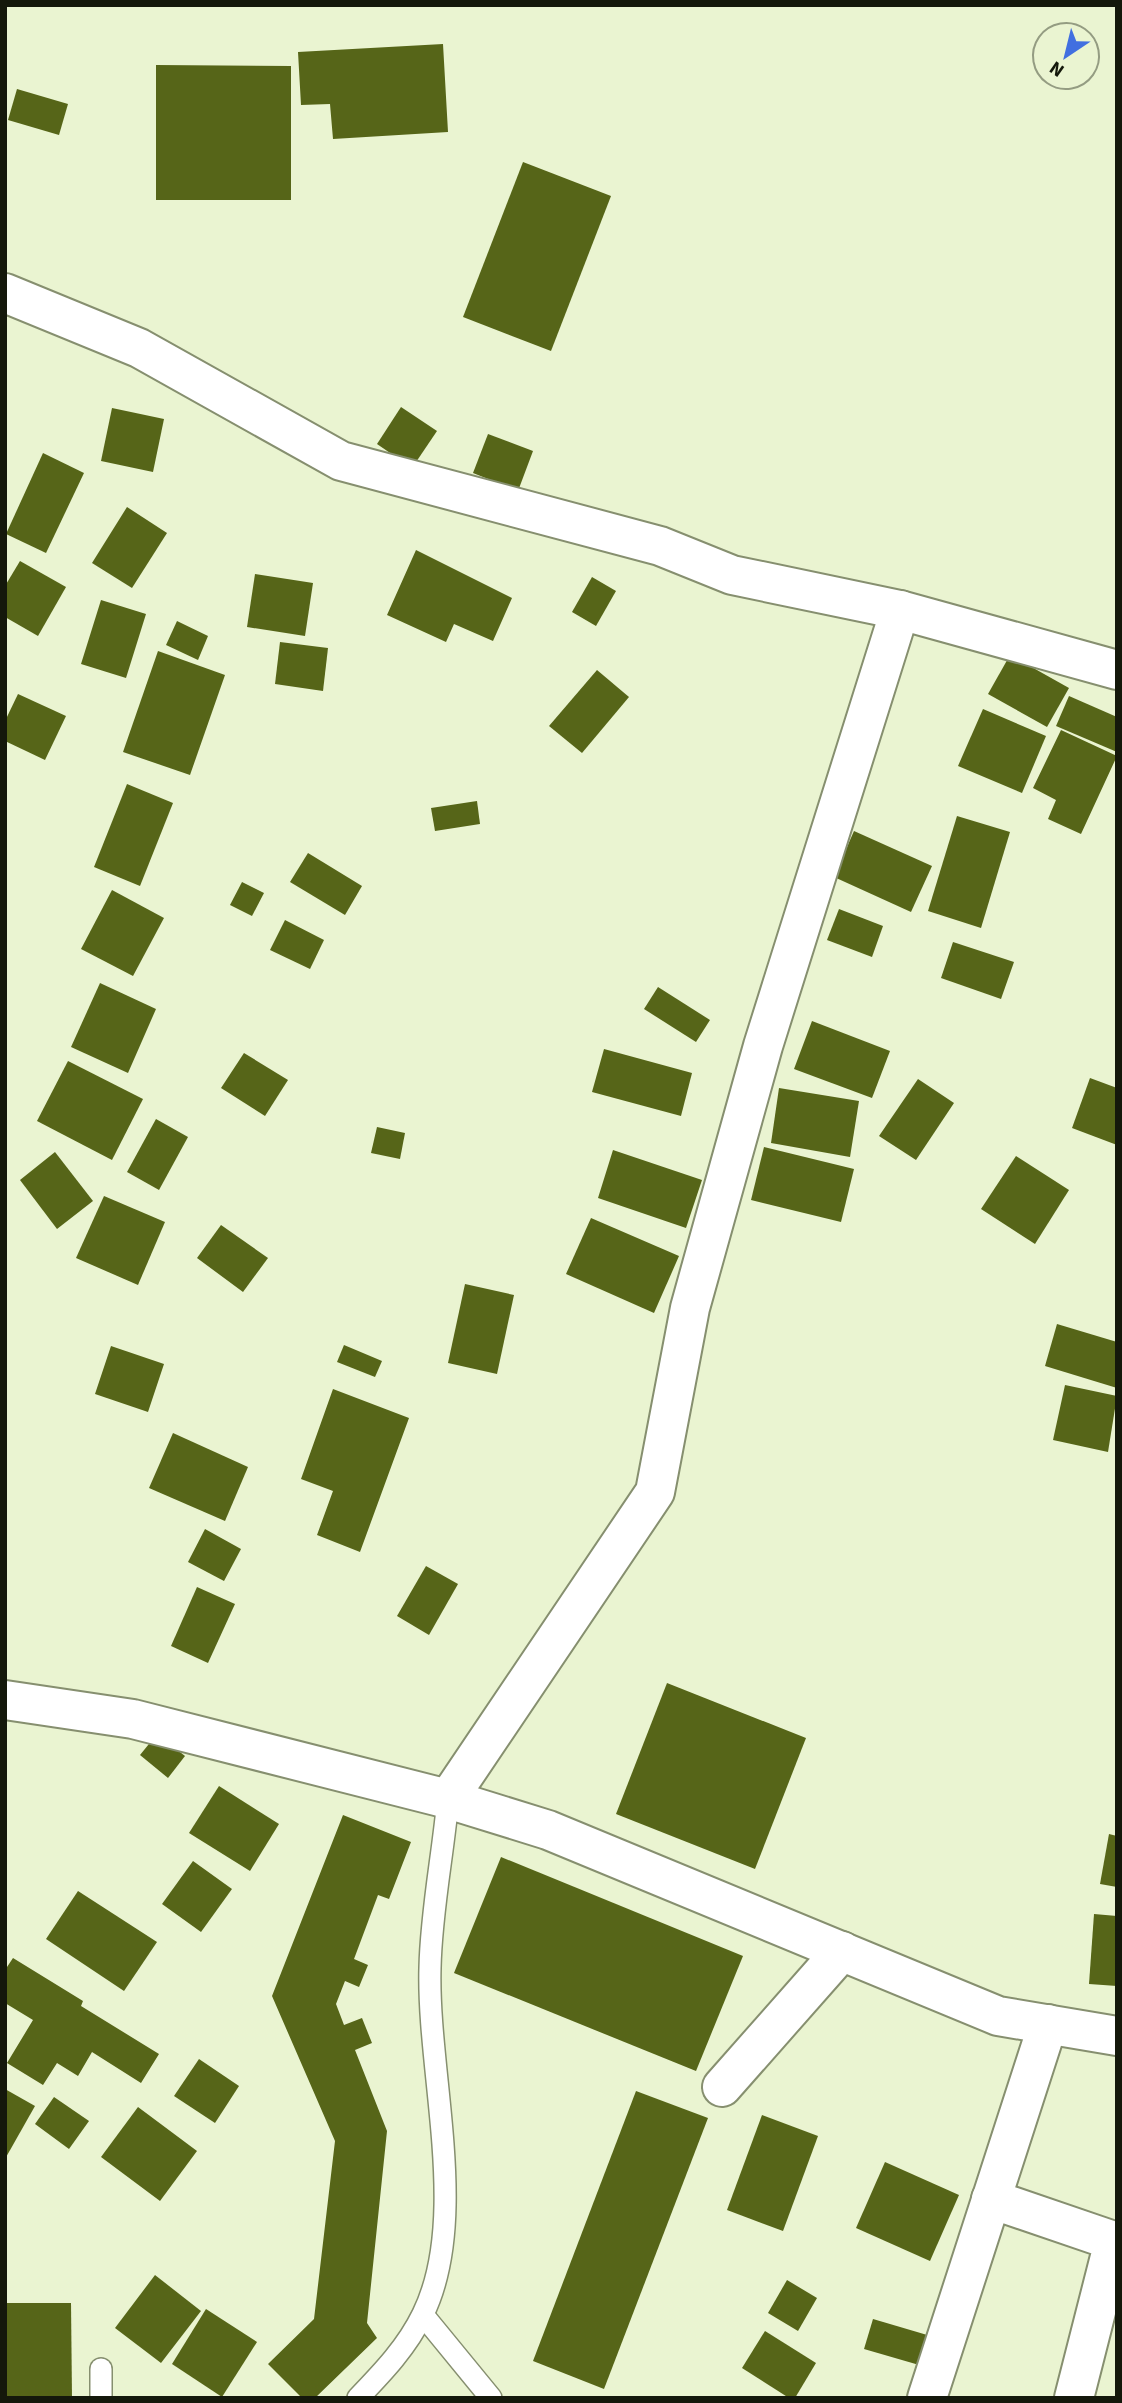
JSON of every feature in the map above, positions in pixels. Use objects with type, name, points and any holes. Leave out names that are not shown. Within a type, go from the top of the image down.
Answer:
[{"type":"street","points":[[5,293],[139,348],[341,461],[660,546],[732,575],[900,610],[1117,670]]},
{"type":"street","points":[[448,1799],[655,1492],[690,1308],[708,1243],[763,1046],[900,610]]},
{"type":"street","points":[[5,1700],[133,1718],[448,1799],[548,1830],[998,2016],[1117,2036]]},
{"type":"street","points":[[722,2087],[842,1951]]},
{"type":"street","points":[[927,2398],[1048,2024]]},
{"type":"street","points":[[991,2199],[1114,2241],[1074,2398]]},
{"type":"lane","points":[[358,2398],[398,2356],[423,2315],[435,2285],[444,2213],[443,2152],[430,1968],[448,1799]]},
{"type":"lane","points":[[423,2315],[491,2398]]},
{"type":"lane","points":[[101,2369],[101,2398]]},
{"type":"building","points":[[443,44],[448,132],[333,139],[330,104],[301,105],[298,52]]},
{"type":"building","points":[[156,65],[291,66],[291,200],[156,200]]},
{"type":"building","points":[[17,89],[68,104],[59,135],[8,120]]},
{"type":"building","points":[[523,162],[611,196],[551,351],[463,317]]},
{"type":"building","points":[[401,407],[437,431],[412,468],[377,444]]},
{"type":"building","points":[[112,408],[164,419],[153,472],[101,461]]},
{"type":"building","points":[[488,434],[533,451],[518,491],[473,473]]},
{"type":"building","points":[[43,453],[84,473],[46,553],[6,534]]},
{"type":"building","points":[[127,507],[167,533],[132,588],[92,563]]},
{"type":"building","points":[[416,550],[512,598],[493,641],[454,624],[446,642],[387,615]]},
{"type":"building","points":[[20,561],[66,587],[38,636],[5,617],[5,586]]},
{"type":"building","points":[[255,574],[313,583],[305,636],[247,627]]},
{"type":"building","points":[[592,577],[616,591],[596,626],[572,612]]},
{"type":"building","points":[[101,600],[146,614],[126,678],[81,664]]},
{"type":"building","points":[[177,621],[208,636],[198,660],[166,645]]},
{"type":"building","points":[[280,642],[328,648],[323,691],[275,684]]},
{"type":"building","points":[[158,651],[225,675],[190,775],[123,752]]},
{"type":"building","points":[[1010,655],[1069,688],[1047,727],[988,694]]},
{"type":"building","points":[[597,670],[629,697],[582,753],[549,726]]},
{"type":"building","points":[[18,694],[66,716],[45,760],[5,741],[5,721]]},
{"type":"building","points":[[1069,696],[1117,717],[1117,752],[1056,726]]},
{"type":"building","points":[[983,709],[1046,736],[1022,793],[958,766]]},
{"type":"building","points":[[1061,730],[1117,756],[1081,834],[1048,819],[1056,800],[1033,788]]},
{"type":"building","points":[[127,784],[173,803],[140,886],[94,867]]},
{"type":"building","points":[[477,801],[480,824],[435,831],[431,808]]},
{"type":"building","points":[[957,816],[1010,832],[981,928],[928,911]]},
{"type":"building","points":[[854,831],[932,866],[911,912],[834,877]]},
{"type":"building","points":[[308,853],[362,886],[345,915],[290,882]]},
{"type":"building","points":[[242,882],[264,893],[252,916],[230,905]]},
{"type":"building","points":[[112,890],[164,918],[133,976],[81,949]]},
{"type":"building","points":[[839,909],[883,926],[872,957],[827,940]]},
{"type":"building","points":[[285,920],[324,940],[310,969],[270,950]]},
{"type":"building","points":[[953,942],[1014,962],[1001,999],[941,978]]},
{"type":"building","points":[[100,983],[156,1009],[128,1073],[71,1047]]},
{"type":"building","points":[[658,987],[710,1020],[696,1042],[644,1009]]},
{"type":"building","points":[[812,1021],[890,1051],[872,1098],[794,1069]]},
{"type":"building","points":[[604,1049],[692,1073],[681,1116],[592,1092]]},
{"type":"building","points":[[244,1053],[288,1080],[265,1116],[221,1088]]},
{"type":"building","points":[[68,1061],[143,1099],[112,1160],[37,1121]]},
{"type":"building","points":[[1090,1078],[1117,1088],[1117,1145],[1072,1128]]},
{"type":"building","points":[[918,1079],[954,1103],[916,1160],[879,1136]]},
{"type":"building","points":[[779,1088],[859,1101],[850,1157],[771,1143]]},
{"type":"building","points":[[156,1119],[188,1137],[159,1190],[127,1172]]},
{"type":"building","points":[[377,1127],[405,1133],[400,1159],[371,1153]]},
{"type":"building","points":[[764,1147],[854,1169],[841,1222],[751,1200]]},
{"type":"building","points":[[613,1150],[702,1180],[686,1228],[598,1198]]},
{"type":"building","points":[[55,1152],[93,1201],[57,1229],[20,1180]]},
{"type":"building","points":[[1016,1156],[1069,1190],[1035,1244],[981,1209]]},
{"type":"building","points":[[104,1196],[165,1222],[138,1285],[76,1258]]},
{"type":"building","points":[[591,1218],[679,1256],[654,1313],[566,1274]]},
{"type":"building","points":[[221,1225],[268,1258],[243,1292],[197,1258]]},
{"type":"building","points":[[465,1284],[514,1295],[497,1374],[448,1363]]},
{"type":"building","points":[[1057,1324],[1117,1342],[1117,1388],[1045,1366]]},
{"type":"building","points":[[344,1345],[382,1361],[375,1377],[337,1362]]},
{"type":"building","points":[[111,1346],[164,1364],[148,1412],[95,1394]]},
{"type":"building","points":[[1065,1385],[1117,1396],[1108,1452],[1053,1440]]},
{"type":"building","points":[[333,1389],[409,1418],[360,1552],[317,1535],[333,1491],[301,1479]]},
{"type":"building","points":[[173,1433],[248,1467],[225,1521],[149,1488]]},
{"type":"building","points":[[205,1529],[241,1549],[224,1581],[188,1562]]},
{"type":"building","points":[[426,1566],[458,1584],[429,1635],[397,1616]]},
{"type":"building","points":[[197,1587],[235,1604],[208,1663],[171,1646]]},
{"type":"building","points":[[667,1683],[806,1738],[755,1869],[616,1814]]},
{"type":"building","points":[[157,1734],[185,1756],[168,1778],[140,1755]]},
{"type":"building","points":[[219,1786],[279,1824],[250,1871],[189,1833]]},
{"type":"building","points":[[343,1815],[411,1842],[389,1899],[378,1895],[354,1959],[368,1965],[359,1987],[345,1981],[336,2004],[344,2025],[362,2018],[372,2043],[355,2050],[387,2131],[367,2323],[377,2338],[315,2398],[302,2398],[268,2364],[314,2319],[335,2141],[272,1996]]},
{"type":"building","points":[[1109,1834],[1117,1836],[1117,1887],[1100,1884]]},
{"type":"building","points":[[501,1857],[743,1956],[696,2071],[454,1973]]},
{"type":"building","points":[[193,1861],[232,1889],[201,1932],[162,1904]]},
{"type":"building","points":[[78,1891],[157,1942],[124,1991],[46,1939]]},
{"type":"building","points":[[1094,1914],[1117,1916],[1117,1986],[1089,1984]]},
{"type":"building","points":[[13,1958],[83,2001],[81,2006],[159,2054],[141,2083],[92,2052],[78,2076],[57,2063],[43,2085],[7,2063],[33,2020],[5,2003],[5,1970]]},
{"type":"building","points":[[199,2059],[239,2086],[215,2123],[174,2096]]},
{"type":"building","points":[[5,2089],[35,2106],[5,2159]]},
{"type":"building","points":[[636,2091],[708,2118],[604,2389],[533,2361]]},
{"type":"building","points":[[54,2097],[89,2121],[69,2149],[35,2124]]},
{"type":"building","points":[[138,2107],[197,2151],[160,2201],[101,2157]]},
{"type":"building","points":[[762,2115],[818,2136],[783,2231],[727,2210]]},
{"type":"building","points":[[885,2162],[959,2195],[930,2261],[856,2228]]},
{"type":"building","points":[[155,2275],[201,2311],[161,2363],[115,2328]]},
{"type":"building","points":[[787,2280],[817,2298],[798,2331],[768,2313]]},
{"type":"building","points":[[5,2303],[71,2303],[72,2398],[5,2398]]},
{"type":"building","points":[[206,2309],[257,2342],[222,2397],[172,2364]]},
{"type":"building","points":[[873,2319],[934,2337],[926,2367],[864,2349]]},
{"type":"building","points":[[765,2331],[816,2363],[795,2398],[789,2398],[742,2368]]}]
